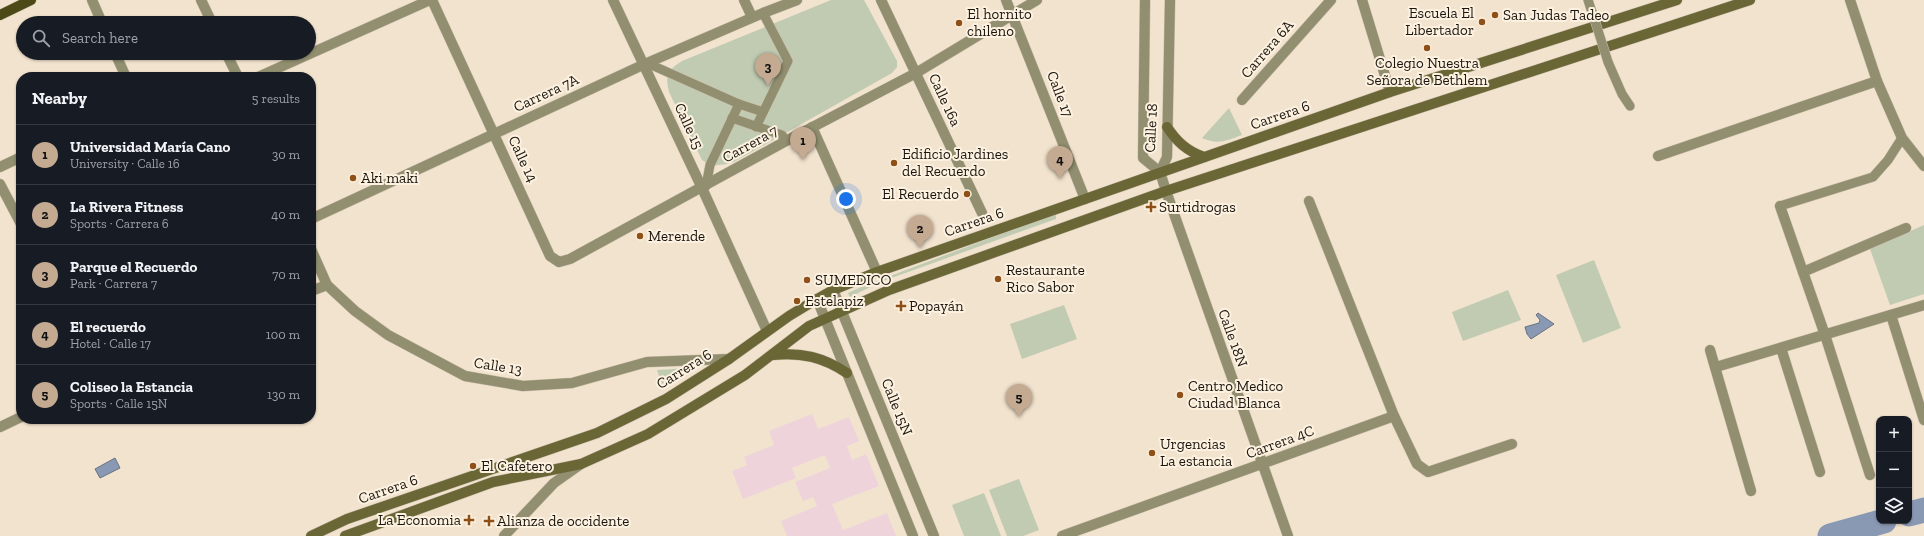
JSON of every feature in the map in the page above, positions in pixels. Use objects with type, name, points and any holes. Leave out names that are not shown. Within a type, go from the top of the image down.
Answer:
[{"type":"main road","points":[[0,14],[31,0]]},
{"type":"main road","name":"Carrera 6","points":[[311,536],[347,519],[597,433],[666,399],[729,359],[767,331],[817,299],[833,290],[877,272],[1390,92],[1677,0]]},
{"type":"main road","name":"Carrera 6","points":[[345,536],[493,482],[581,464],[648,434],[745,375],[809,326],[841,310],[889,290],[1166,191],[1750,0]]},
{"type":"main road","points":[[1167,127],[1182,146],[1192,153],[1204,157]]},
{"type":"main road","points":[[773,355],[790,353],[808,355],[822,359],[847,373]]},
{"type":"street","points":[[92,0],[99,16]]},
{"type":"street","points":[[201,0],[209,16]]},
{"type":"street","points":[[316,51],[431,0]]},
{"type":"street","name":"Calle 14","points":[[431,0],[495,134],[550,256],[558,262]]},
{"type":"street","name":"Calle 15","points":[[613,0],[704,187],[767,331]]},
{"type":"street","points":[[744,0],[752,17]]},
{"type":"street","name":"Carrera 7A","points":[[316,217],[645,64],[763,12],[797,0]]},
{"type":"street","name":"Calle 16a","points":[[881,0],[982,213]]},
{"type":"street","name":"Calle 17","points":[[1006,0],[1085,199]]},
{"type":"street","name":"Carrera 7","points":[[558,262],[570,259],[812,127],[916,73],[1037,0]]},
{"type":"street","name":"Calle 18","points":[[1145,0],[1143,158],[1160,172],[1167,157],[1170,0]]},
{"type":"street","name":"Carrera 6A","points":[[1242,100],[1331,0]]},
{"type":"street","points":[[1362,0],[1390,92]]},
{"type":"street","points":[[1588,0],[1608,62],[1622,94],[1630,106]]},
{"type":"street","points":[[1850,0],[1877,81],[1902,138],[1924,166]]},
{"type":"street","points":[[756,127],[788,61],[763,12]]},
{"type":"street","points":[[118,60],[124,72]]},
{"type":"street","points":[[230,60],[236,72]]},
{"type":"street","points":[[269,72],[296,60]]},
{"type":"street","points":[[645,64],[739,104],[763,112]]},
{"type":"street","points":[[1658,156],[1877,81]]},
{"type":"street","points":[[704,187],[710,166],[739,104]]},
{"type":"street","points":[[732,118],[782,135],[786,141]]},
{"type":"street","points":[[812,127],[877,272]]},
{"type":"street","points":[[1870,475],[1825,335],[1780,206],[1873,177],[1888,160],[1902,138]]},
{"type":"street","points":[[0,167],[16,159]]},
{"type":"street","name":"Calle 18N","points":[[1160,172],[1210,320],[1288,536]]},
{"type":"street","points":[[0,184],[16,214]]},
{"type":"street","points":[[1309,201],[1394,416],[1417,464],[1428,472],[1512,444]]},
{"type":"street","points":[[1803,272],[1906,228]]},
{"type":"street","name":"Calle 13","points":[[316,260],[327,285],[355,311],[388,335],[465,376],[523,386],[572,383],[647,362],[729,359]]},
{"type":"street","points":[[316,289],[327,285]]},
{"type":"street","name":"Calle 15N","points":[[833,290],[934,536]]},
{"type":"street","points":[[817,299],[913,536]]},
{"type":"street","points":[[1716,367],[1924,305]]},
{"type":"street","points":[[1891,315],[1924,420]]},
{"type":"street","points":[[1781,348],[1820,472]]},
{"type":"street","points":[[1710,350],[1751,491]]},
{"type":"street","name":"Carrera 4C","points":[[1062,536],[1263,465],[1394,416]]},
{"type":"street","points":[[0,427],[16,419]]},
{"type":"street","name":"Carrera 6","points":[[504,536],[554,483],[581,464]]},
{"type":"shaded area","points":[[812,414],[818,429],[849,417],[859,441],[847,446],[852,460],[866,454],[879,486],[832,504],[843,530],[887,513],[896,536],[787,536],[781,521],[817,506],[813,497],[803,501],[795,482],[830,468],[825,455],[792,468],[796,478],[743,499],[732,471],[747,465],[744,457],[774,445],[769,431]]},
{"type":"green space","points":[[831,0],[864,0],[897,61],[897,67],[892,73],[734,162],[714,165],[706,163],[702,160],[669,92],[667,77],[670,70],[682,61]]},
{"type":"green space","points":[[1229,108],[1242,135],[1217,142],[1202,138]]},
{"type":"green space","points":[[1056,213],[1056,219],[883,281],[850,297],[848,293],[861,287]]},
{"type":"green space","points":[[1924,225],[1924,294],[1890,305],[1870,249]]},
{"type":"green space","points":[[1594,260],[1621,328],[1583,343],[1556,275]]},
{"type":"green space","points":[[1508,290],[1521,320],[1463,341],[1452,312]]},
{"type":"green space","points":[[1064,305],[1077,339],[1022,359],[1010,324]]},
{"type":"green space","points":[[690,368],[662,384],[657,370]]},
{"type":"green space","points":[[1019,479],[1039,530],[1023,536],[1007,536],[989,490]]},
{"type":"green space","points":[[984,493],[1001,536],[964,536],[952,505]]},
{"type":"water","points":[[1538,313],[1554,324],[1531,339],[1527,334],[1525,327],[1539,323],[1540,320],[1536,315]]},
{"type":"water","points":[[115,458],[120,468],[100,478],[95,469]]},
{"type":"waterway","points":[[1912,513],[1924,510]]},
{"type":"waterway","points":[[1830,536],[1876,523]]},
{"type":"place","name":"San Judas Tadeo","points":[[1495,15]]},
{"type":"place","name":"Escuela El Libertador","points":[[1482,22]]},
{"type":"place","name":"El hornito chileno","points":[[959,23]]},
{"type":"place","name":"Colegio Nuestra Señora de Bethlem","points":[[1427,48]]},
{"type":"place","name":"Parque el Recuerdo","points":[[768,86]]},
{"type":"place","name":"Universidad María Cano","points":[[803,160]]},
{"type":"place","name":"Edificio Jardines del Recuerdo","points":[[894,163]]},
{"type":"place","name":"Aki maki","points":[[353,178]]},
{"type":"place","name":"El recuerdo","points":[[1060,179]]},
{"type":"place","name":"El Recuerdo","points":[[967,194]]},
{"type":"place","name":"Surtidrogas","points":[[1151,207]]},
{"type":"place","name":"Merende","points":[[640,236]]},
{"type":"place","name":"La Rivera Fitness","points":[[920,248]]},
{"type":"place","name":"Restaurante Rico Sabor","points":[[998,279]]},
{"type":"place","name":"SUMEDICO","points":[[807,280]]},
{"type":"place","name":"Estelapiz","points":[[797,301]]},
{"type":"place","name":"Popayán","points":[[901,306]]},
{"type":"place","name":"Centro Medico Ciudad Blanca","points":[[1180,395]]},
{"type":"place","name":"Coliseo la Estancia","points":[[1019,417]]},
{"type":"place","name":"Urgencias La estancia","points":[[1152,453]]},
{"type":"place","name":"El Cafetero","points":[[473,466]]},
{"type":"place","name":"La Economia","points":[[469,520]]},
{"type":"place","name":"Alianza de occidente","points":[[489,521]]}]
